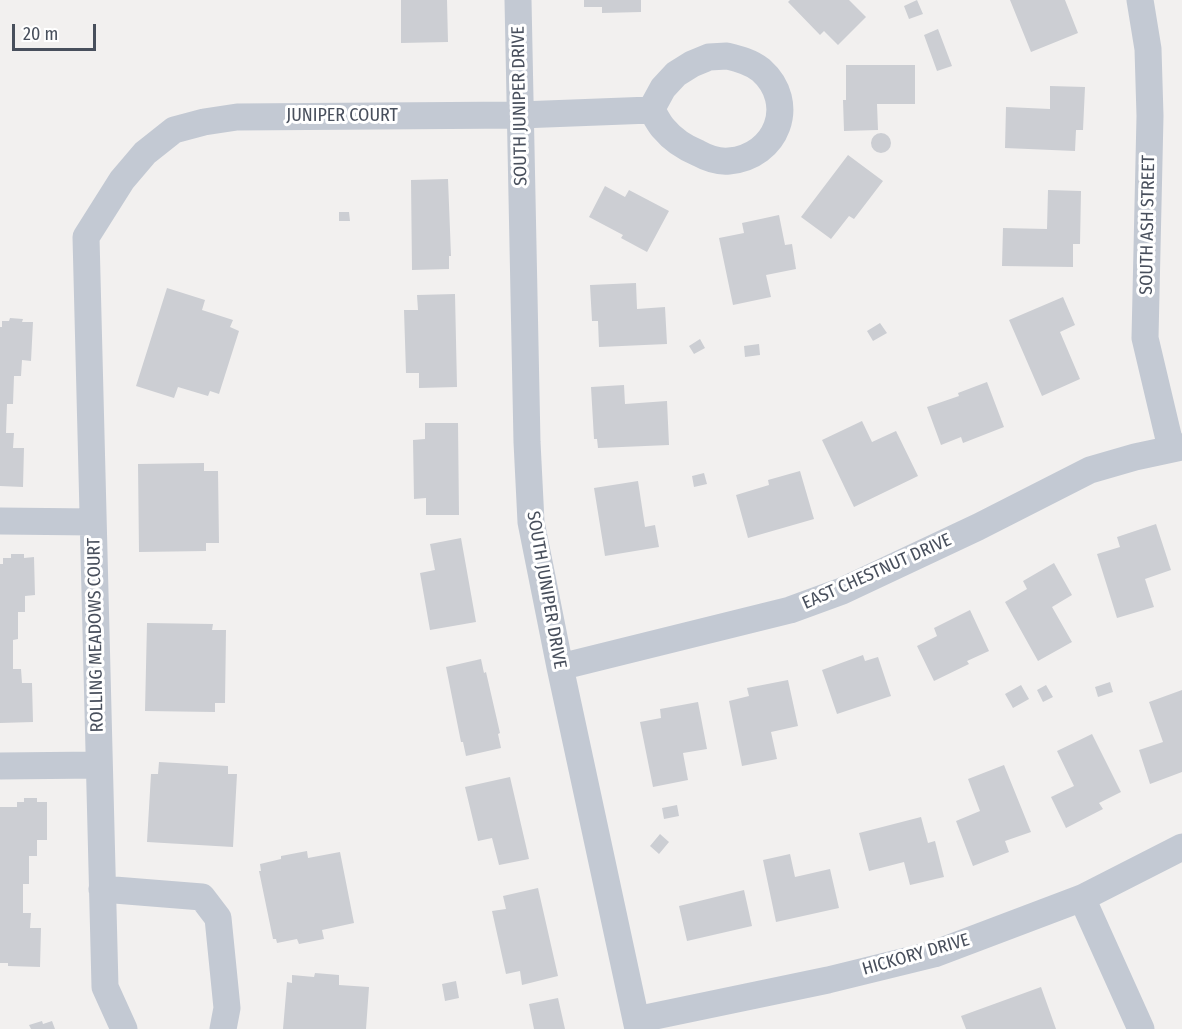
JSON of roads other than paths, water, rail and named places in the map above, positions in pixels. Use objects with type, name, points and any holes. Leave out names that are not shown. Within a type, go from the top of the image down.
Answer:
[{"type":"street","name":"SOUTH JUNIPER DRIVE","points":[[518,0],[527,442],[531,522],[637,1025]]},
{"type":"street","name":"SOUTH ASH STREET","points":[[1140,0],[1148,49],[1150,116],[1145,338],[1177,447]]},
{"type":"street","points":[[727,56],[745,61],[760,70],[772,84],[779,101],[780,119],[773,136],[760,150],[728,162],[711,159],[680,144],[665,130],[651,110],[663,88],[676,74],[709,57],[727,56]]},
{"type":"street","name":"JUNIPER COURT","points":[[86,237],[122,180],[145,153],[174,130],[204,122],[237,117],[520,115],[651,110]]},
{"type":"street","name":"ROLLING MEADOWS COURT","points":[[86,237],[105,987],[124,1029]]},
{"type":"street","name":"EAST CHESTNUT DRIVE","points":[[560,667],[790,610],[842,591],[978,527],[1090,470],[1177,447]]},
{"type":"street","points":[[0,521],[93,522]]},
{"type":"street","points":[[0,766],[99,765]]},
{"type":"street","name":"HICKORY DRIVE","points":[[637,1025],[934,954],[1082,898],[1182,848]]},
{"type":"street","points":[[102,889],[202,897],[218,918],[226,1008],[223,1029]]},
{"type":"street","points":[[1082,898],[1141,1029]]}]
